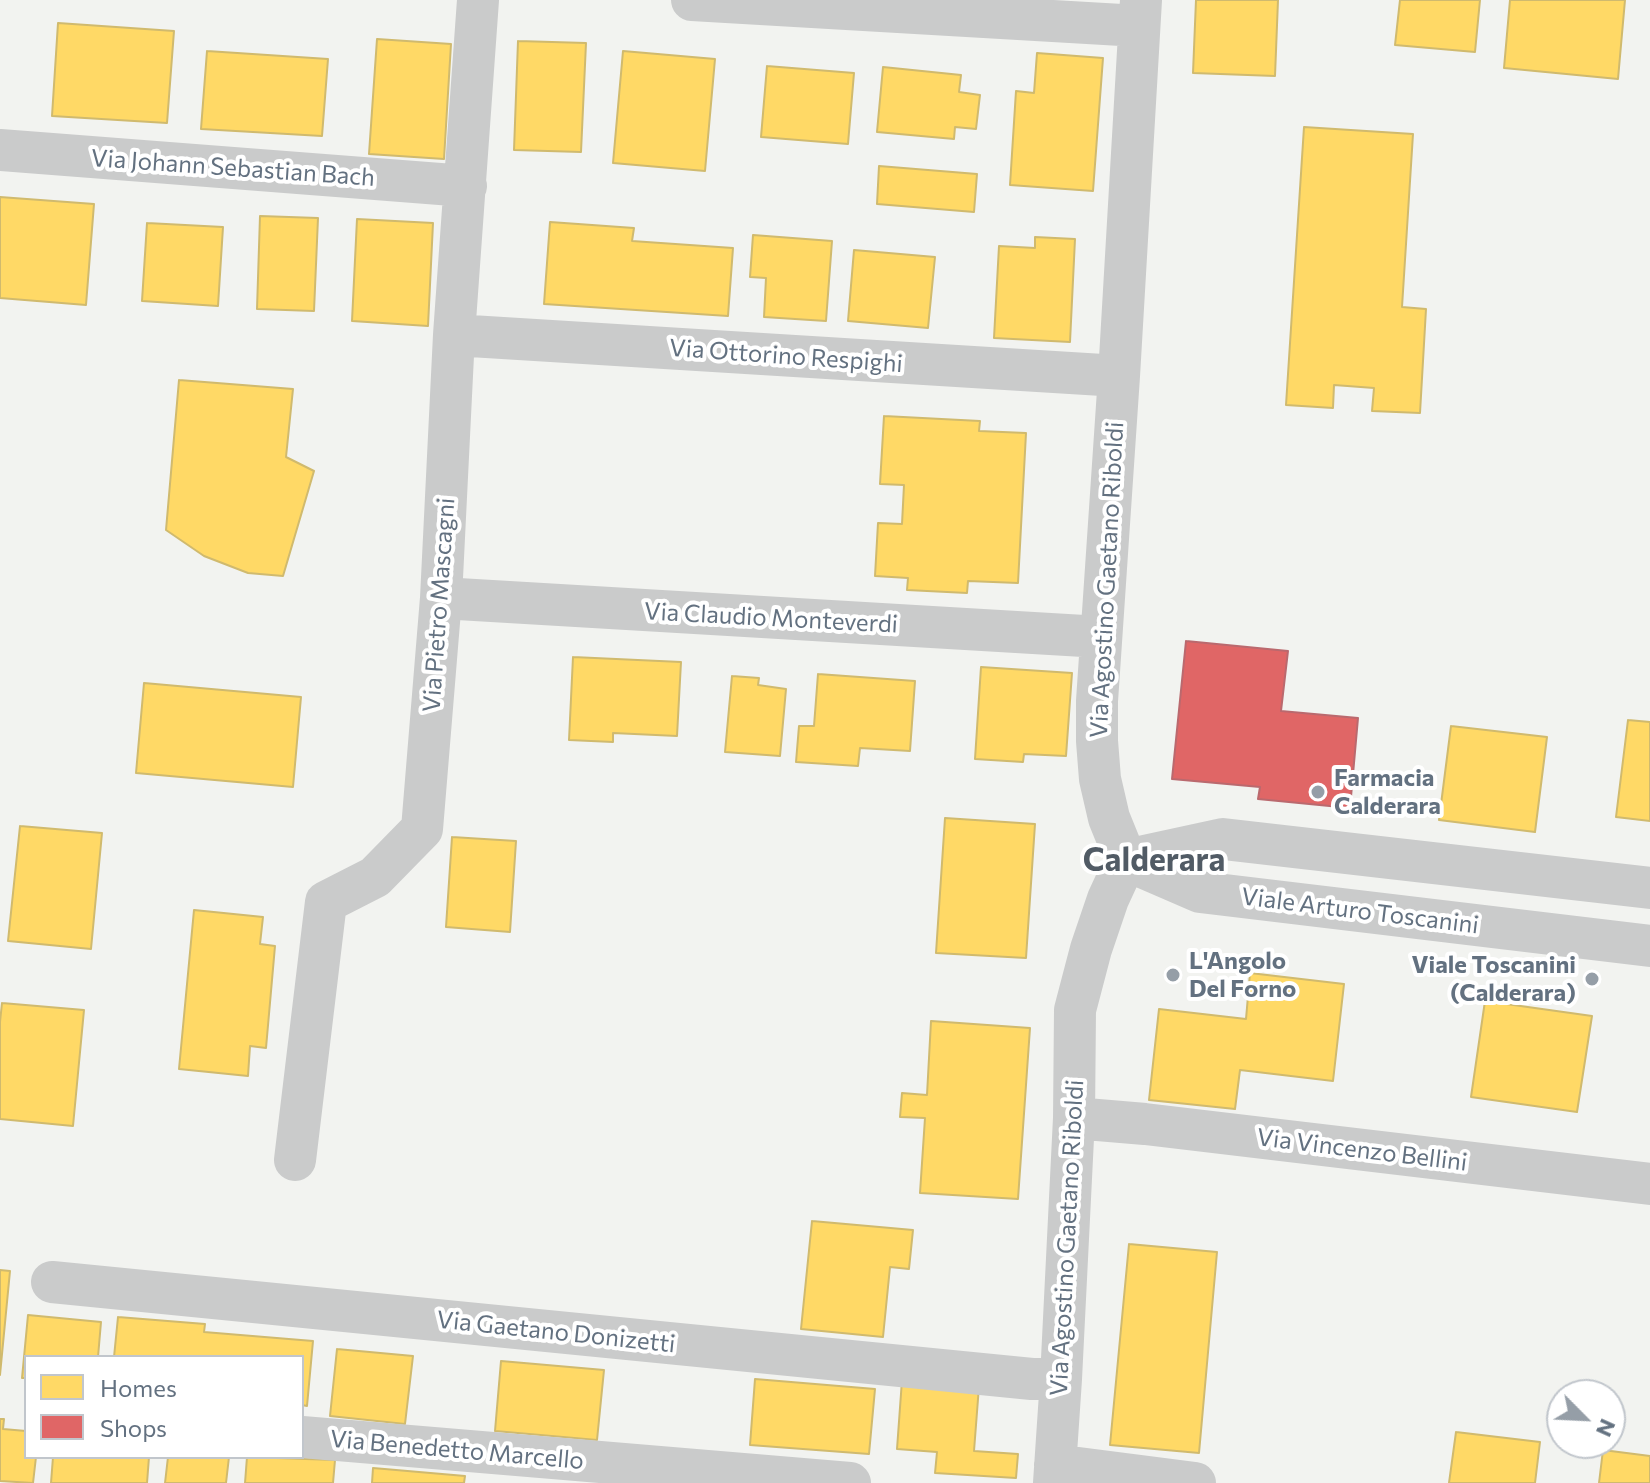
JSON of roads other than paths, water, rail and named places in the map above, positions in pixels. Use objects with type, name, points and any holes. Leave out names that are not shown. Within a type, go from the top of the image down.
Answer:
[{"type":"street","name":"Via Pietro Mascagni","points":[[295,1160],[326,902],[375,877],[422,829],[441,598],[454,335],[478,0]]},
{"type":"street","points":[[692,0],[1140,13]]},
{"type":"street","name":"Via Agostino Gaetano Riboldi","points":[[1054,1474],[1074,1118],[1075,1010],[1108,899],[1126,860],[1109,818],[1100,779],[1097,701],[1140,13]]},
{"type":"street","name":"Via Johann Sebastian Bach","points":[[0,150],[466,186]]},
{"type":"street","name":"Via Ottorino Respighi","points":[[454,335],[1119,376]]},
{"type":"street","name":"Via Claudio Monteverdi","points":[[441,598],[1101,637]]},
{"type":"street","points":[[1126,860],[1223,839],[1650,888]]},
{"type":"street","name":"Viale Arturo Toscanini","points":[[1126,860],[1200,892],[1650,946]]},
{"type":"street","name":"Via Vincenzo Bellini","points":[[1074,1118],[1650,1184]]},
{"type":"street","name":"Via Gaetano Donizetti","points":[[52,1282],[1032,1379],[1061,1379]]},
{"type":"street","name":"Via Benedetto Marcello","points":[[304,1437],[850,1483]]},
{"type":"street","points":[[1054,1474],[1195,1483]]},
{"type":"place","name":"Farmacia Calderara","points":[[1318,792]]},
{"type":"place","name":"L'Angolo Del Forno","points":[[1173,975]]},
{"type":"place","name":"Viale Toscanini (Calderara)","points":[[1592,979]]},
{"type":"district","name":"Calderara","points":[[1154,860]]}]
